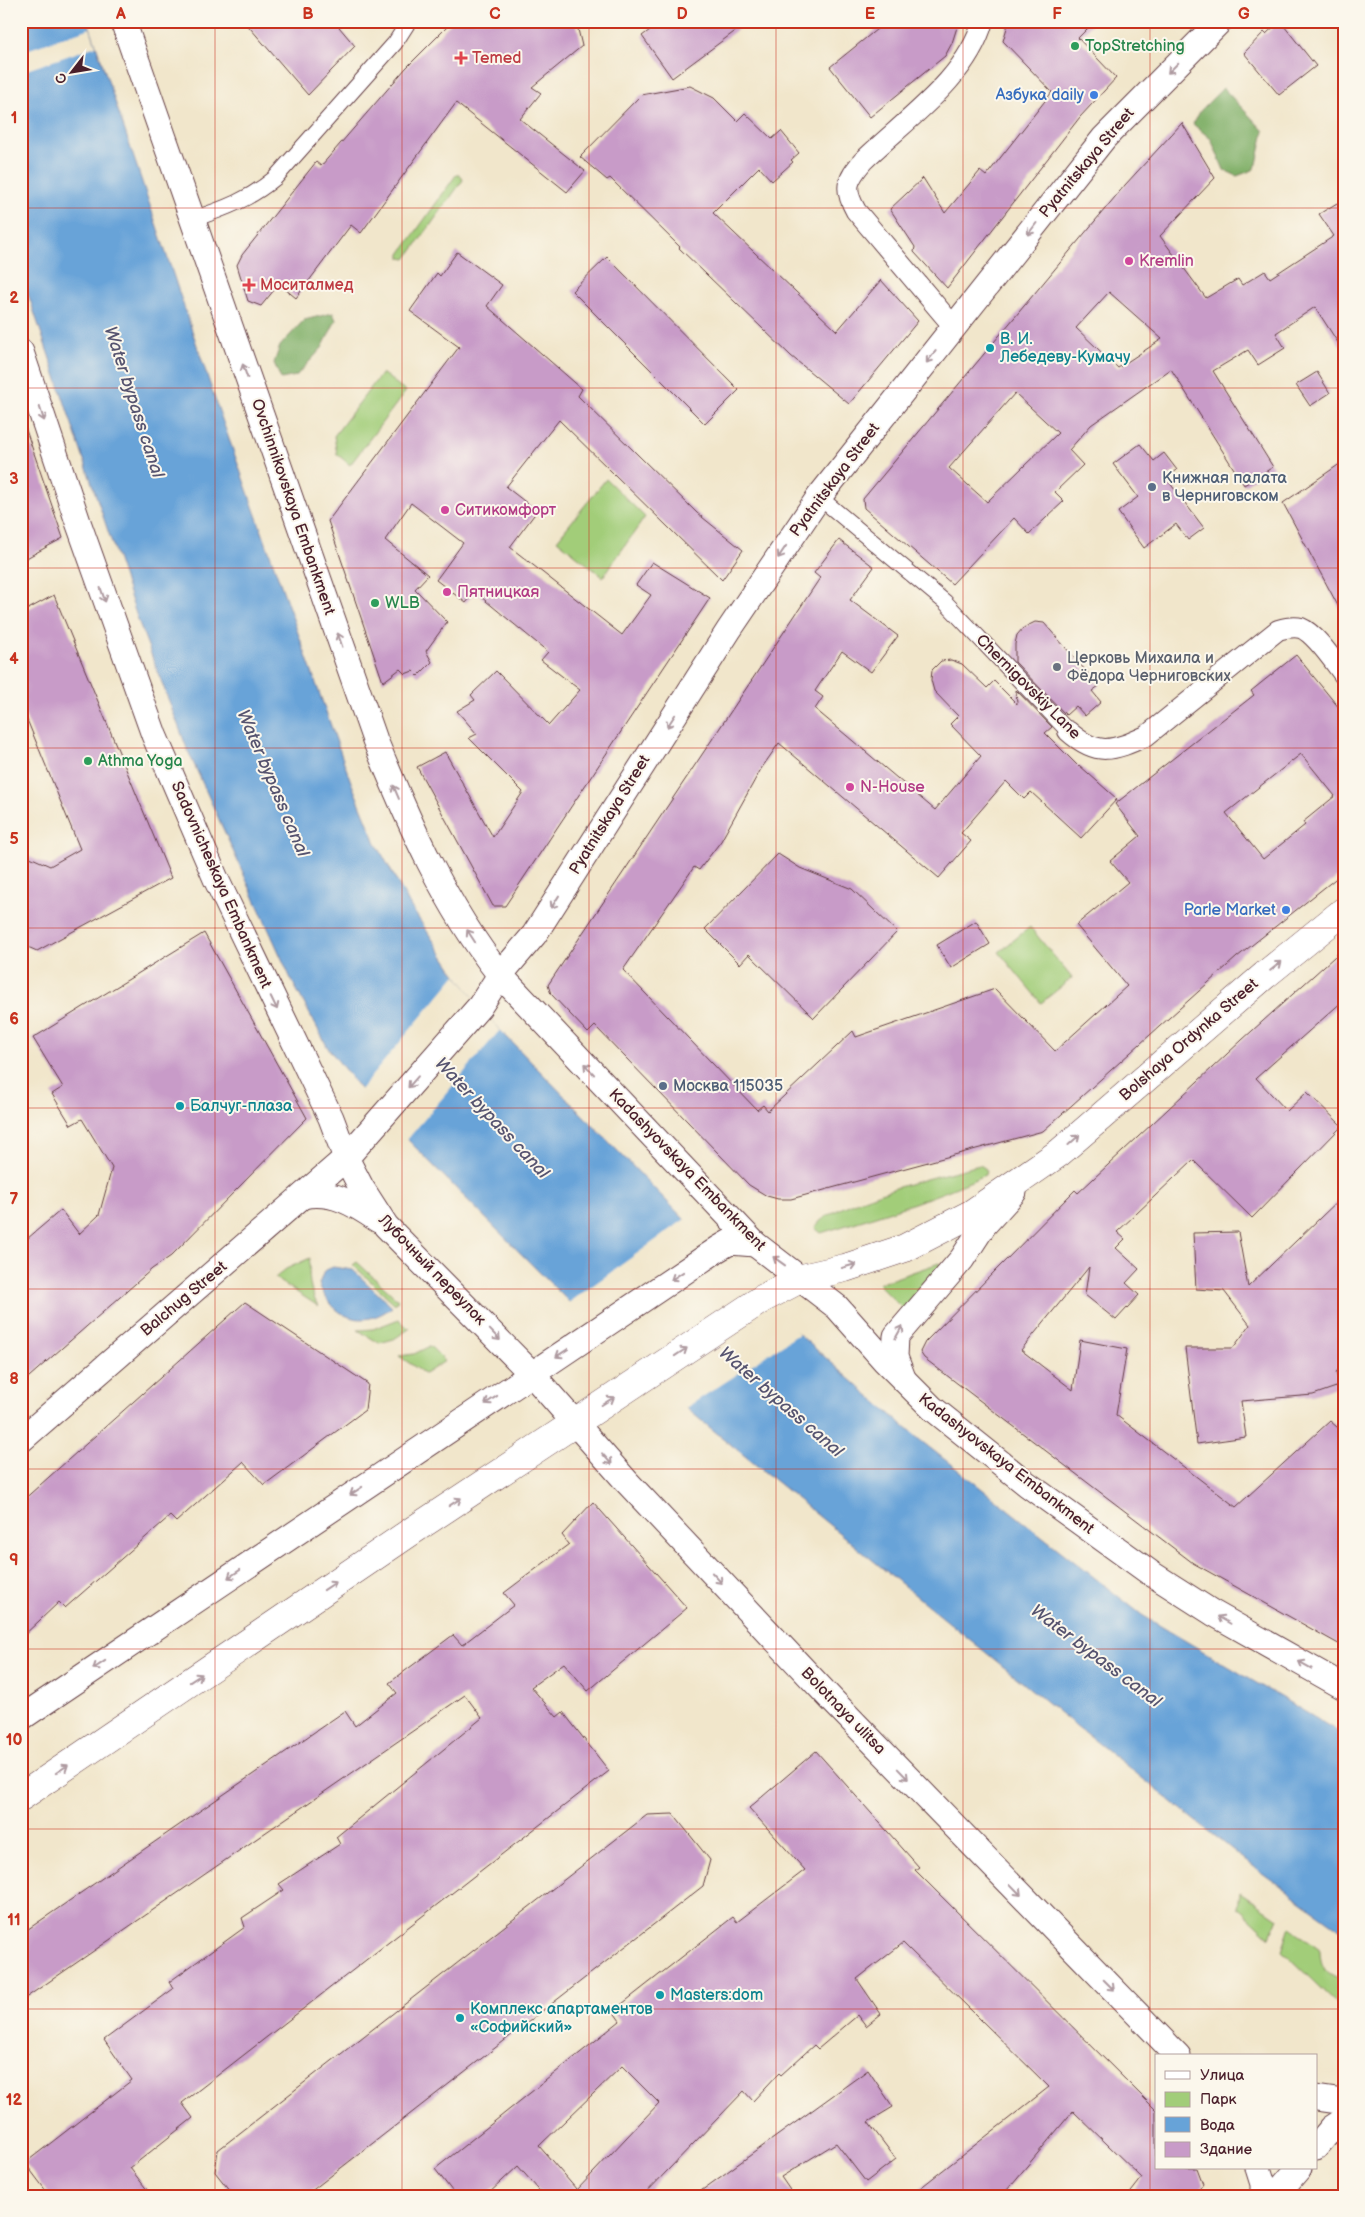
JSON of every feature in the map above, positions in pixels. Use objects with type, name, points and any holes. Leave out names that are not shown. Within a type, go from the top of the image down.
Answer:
[{"type":"main road","name":"Bolshaya Ordynka Street","points":[[21,1797],[575,1422],[762,1299],[802,1278],[845,1268],[905,1248],[971,1214],[1036,1171],[1344,911]]},
{"type":"street","name":"Ovchinnikovskaya Embankment","points":[[123,21],[375,740],[402,805],[438,881],[480,950],[500,975]]},
{"type":"street","points":[[193,219],[242,202],[260,191],[275,178],[395,43],[409,21]]},
{"type":"street","points":[[954,328],[856,211],[848,197],[848,185],[853,173],[863,161],[954,76],[974,46],[983,21]]},
{"type":"street","name":"Pyatnitskaya Street","points":[[380,1120],[480,1006],[500,975],[534,935],[729,630],[819,497],[1104,138],[1220,21]]},
{"type":"street","name":"Sadovnicheskaya Embankment","points":[[21,352],[78,522],[154,735],[238,926],[331,1118],[346,1158]]},
{"type":"street","name":"Chernigovskiy Lane","points":[[819,497],[932,591],[1068,731],[1092,748],[1106,750],[1146,736],[1278,630],[1290,627],[1300,628],[1311,634],[1344,675]]},
{"type":"street","name":"Kadashyovskaya Embankment","points":[[500,975],[755,1244],[802,1278],[837,1307],[914,1392],[1027,1484],[1149,1572],[1205,1608],[1344,1687]]},
{"type":"street","name":"Balchug Street","points":[[21,1440],[346,1158],[380,1120]]},
{"type":"street","name":"Лубочный переулок","points":[[346,1158],[361,1187],[386,1226],[531,1373]]},
{"type":"street","name":"Bolshaya Ordynka Street","points":[[914,1392],[900,1374],[895,1358],[896,1336],[962,1259],[984,1225],[1036,1171]]},
{"type":"street","points":[[303,1196],[318,1193],[339,1197],[358,1206],[386,1226]]},
{"type":"street","points":[[21,1718],[531,1373],[718,1249],[730,1242],[755,1244]]},
{"type":"street","name":"Bolotnaya ulitsa","points":[[531,1373],[627,1482],[833,1701],[1171,2048],[1184,2054]]},
{"type":"street","points":[[1318,2098],[1344,2102]]},
{"type":"street","points":[[1318,2145],[1332,2128],[1344,2120]]},
{"type":"street","points":[[1259,2170],[1263,2184],[1263,2196]]},
{"type":"street","points":[[1275,2196],[1297,2170]]},
{"type":"green space","points":[[1223,88],[1264,131],[1257,164],[1253,170],[1237,176],[1224,170],[1211,139],[1193,124],[1201,110]]},
{"type":"green space","points":[[456,175],[460,175],[463,180],[406,259],[400,258],[400,254]]},
{"type":"green space","points":[[333,313],[336,320],[322,348],[296,376],[281,379],[274,363],[280,346],[304,320]]},
{"type":"green space","points":[[382,373],[406,391],[350,465],[337,454],[334,436]]},
{"type":"green space","points":[[606,479],[645,517],[603,577],[557,540]]},
{"type":"green space","points":[[1030,927],[1072,978],[1041,1003],[999,952]]},
{"type":"green space","points":[[980,1165],[986,1169],[985,1175],[945,1192],[884,1214],[821,1233],[815,1228],[824,1218],[864,1199],[918,1181]]},
{"type":"green space","points":[[310,1258],[310,1282],[318,1306],[275,1278],[286,1269]]},
{"type":"green space","points":[[357,1262],[398,1300],[395,1304],[353,1265]]},
{"type":"green space","points":[[939,1263],[942,1267],[904,1310],[878,1284]]},
{"type":"green space","points":[[399,1319],[409,1329],[394,1339],[379,1343],[358,1330],[373,1329]]},
{"type":"green space","points":[[430,1346],[445,1361],[425,1374],[399,1356],[414,1354]]},
{"type":"green space","points":[[1240,1892],[1278,1918],[1270,1937],[1238,1907]]},
{"type":"green space","points":[[1290,1927],[1320,1950],[1321,1961],[1329,1974],[1344,1980],[1343,2010],[1282,1951]]},
{"type":"water","name":"Water bypass canal","points":[[21,21],[88,21],[218,408],[351,782],[376,843],[411,907],[456,975],[500,1030],[762,1299],[794,1330],[920,1440],[1142,1615],[1344,1735],[1344,1932],[1258,1870],[1060,1713],[686,1408],[570,1303],[407,1139],[360,1089],[328,1048],[291,979],[188,751],[138,620],[21,273]]},
{"type":"water","points":[[333,1267],[353,1270],[392,1307],[370,1318],[359,1319],[349,1317],[340,1312],[332,1305],[319,1284],[324,1271]]},
{"type":"pier","points":[[90,28],[96,46],[21,72],[21,52]]},
{"type":"pier","points":[[456,975],[500,1030],[406,1141],[359,1091]]},
{"type":"pier","points":[[685,1219],[799,1334],[684,1409],[567,1304]]},
{"type":"building","points":[[244,21],[334,21],[355,46],[308,95]]},
{"type":"building","points":[[453,21],[576,21],[582,46],[532,87],[541,93],[520,119],[585,171],[567,192],[456,103],[361,233],[351,225],[296,298],[279,284],[261,306],[248,301],[237,265],[242,255],[316,162],[321,166],[406,68]]},
{"type":"building","points":[[662,21],[749,21],[672,78],[642,36]]},
{"type":"building","points":[[887,21],[959,21],[952,43],[945,56],[870,117],[830,67]]},
{"type":"building","points":[[1009,21],[1095,21],[1078,38],[1116,78],[1080,117],[947,288],[914,252],[915,247],[890,209],[923,178],[945,213],[980,171],[986,176],[1052,92],[1003,41]]},
{"type":"building","points":[[1280,21],[1316,66],[1279,95],[1244,53],[1264,32],[1266,34]]},
{"type":"building","points":[[690,86],[714,98],[737,121],[745,113],[772,139],[781,131],[799,153],[791,160],[793,162],[772,181],[759,167],[713,213],[837,331],[881,280],[918,321],[849,404],[791,356],[679,248],[610,178],[607,180],[580,157],[641,95]]},
{"type":"building","points":[[1182,123],[1215,178],[1160,236],[1206,298],[1238,279],[1242,285],[1265,271],[1270,278],[1334,236],[1319,214],[1337,203],[1344,214],[1344,352],[1315,307],[1276,333],[1285,348],[1258,365],[1248,350],[1213,371],[1273,467],[1244,485],[1171,369],[1091,425],[1069,450],[1083,465],[1055,492],[1064,501],[1029,534],[1014,518],[952,584],[864,508],[863,499],[1125,185]],"holes":[[[1109,292],[1162,339],[1118,368],[1076,328]],[[1015,393],[1058,433],[987,502],[949,468]]]},
{"type":"building","points":[[457,252],[502,285],[487,306],[582,389],[578,396],[697,513],[743,550],[722,580],[559,420],[506,487],[537,511],[510,547],[622,635],[651,595],[636,585],[652,562],[710,598],[505,906],[493,906],[417,767],[445,752],[493,837],[523,792],[469,738],[477,734],[457,711],[475,700],[471,695],[496,671],[549,725],[580,690],[541,660],[548,652],[475,592],[466,603],[436,580],[463,543],[411,503],[385,540],[428,575],[415,589],[447,622],[426,651],[432,662],[418,676],[413,671],[405,674],[400,669],[383,682],[328,521],[459,347],[410,311],[437,273],[440,276]]},
{"type":"building","points":[[607,257],[739,390],[705,424],[572,291]]},
{"type":"building","points":[[1317,372],[1330,393],[1310,406],[1296,385]]},
{"type":"building","points":[[21,427],[25,427],[63,538],[21,561]]},
{"type":"building","name":"Книжная палата в Черниговском","points":[[1140,444],[1154,461],[1164,453],[1177,470],[1166,478],[1204,528],[1188,540],[1176,524],[1144,548],[1118,512],[1138,497],[1113,464]]},
{"type":"building","points":[[1344,461],[1344,617],[1283,503]]},
{"type":"building","points":[[839,540],[874,567],[850,600],[898,636],[871,672],[842,651],[815,691],[823,697],[815,709],[935,810],[981,756],[950,724],[958,716],[934,691],[931,680],[932,670],[941,661],[951,660],[962,664],[987,688],[994,681],[1017,704],[1016,690],[1052,727],[1045,733],[1078,766],[1117,799],[1081,838],[1031,792],[1024,799],[1006,781],[961,833],[971,841],[939,878],[779,743],[761,769],[721,841],[699,870],[694,867],[623,970],[757,1110],[763,1105],[768,1111],[853,1031],[856,1037],[995,989],[1055,1051],[1127,986],[1076,925],[1128,882],[1110,861],[1140,836],[1115,804],[1254,695],[1251,691],[1296,655],[1344,714],[1344,872],[1237,957],[1043,1131],[791,1199],[778,1199],[767,1196],[749,1185],[595,1026],[588,1033],[551,994],[548,985],[820,578],[814,573]],"holes":[[[1301,754],[1335,796],[1303,822],[1305,825],[1263,859],[1226,813]]]},
{"type":"building","points":[[54,595],[171,878],[37,951],[21,944],[21,853],[50,866],[80,849],[21,705],[21,613]]},
{"type":"building","name":"Церковь Михаила и Фёдора Черниговских","points":[[1035,622],[1044,623],[1099,686],[1092,691],[1101,702],[1085,716],[1076,706],[1066,715],[1015,662],[1017,635],[1023,628]]},
{"type":"building","points":[[778,854],[800,868],[852,889],[897,932],[814,1018],[749,954],[740,964],[705,929]]},
{"type":"building","points":[[976,921],[990,944],[951,968],[937,945]]},
{"type":"building","name":"Балчуг-плаза","points":[[204,933],[307,1118],[171,1256],[152,1269],[21,1384],[21,1244],[61,1210],[79,1234],[99,1215],[112,1168],[82,1119],[71,1125],[52,1094],[63,1087],[33,1038]]},
{"type":"building","points":[[1344,948],[1344,1000],[1256,1078],[1287,1111],[1307,1092],[1342,1126],[1252,1218],[1193,1160],[1117,1232],[1125,1239],[1116,1248],[1139,1269],[1126,1283],[1139,1295],[1116,1320],[1085,1295],[1089,1267],[1021,1350],[1073,1390],[1080,1340],[1127,1349],[1116,1415],[1236,1507],[1330,1421],[1344,1433],[1344,1647],[1193,1563],[924,1358],[920,1352],[925,1342],[1075,1190],[1078,1193]]},
{"type":"building","points":[[1344,1195],[1344,1364],[1336,1372],[1339,1386],[1313,1395],[1241,1401],[1246,1437],[1197,1444],[1185,1348],[1233,1348],[1250,1325],[1224,1291],[1196,1289],[1193,1233],[1238,1232],[1248,1287]]},
{"type":"building","points":[[245,1302],[368,1384],[365,1410],[264,1485],[243,1462],[176,1522],[170,1516],[65,1608],[59,1602],[21,1638],[21,1502]]},
{"type":"building","points":[[593,1502],[687,1608],[588,1691],[564,1663],[531,1687],[557,1717],[563,1712],[609,1771],[182,2103],[193,2118],[130,2168],[152,2196],[50,2196],[25,2163],[132,2080],[104,2040],[173,1989],[169,1982],[245,1927],[242,1918],[284,1890],[279,1884],[340,1844],[336,1837],[482,1718],[465,1695],[21,2001],[21,1934],[345,1711],[355,1726],[397,1693],[389,1683],[453,1635],[462,1645],[514,1605],[504,1593],[569,1544],[562,1535]]},
{"type":"building","points":[[816,1751],[919,1867],[915,1870],[1155,2109],[1155,2170],[1198,2170],[1203,2184],[1194,2196],[1128,2196],[1142,2178],[1073,2111],[1002,2196],[910,2196],[1049,2087],[903,1943],[857,1979],[881,2014],[866,2026],[858,2015],[818,2049],[814,2045],[781,2075],[779,2073],[753,2101],[744,2091],[643,2196],[544,2196],[518,2166],[486,2196],[456,2196],[435,2169],[620,2021],[613,2011],[733,1917],[737,1922],[805,1870],[749,1808]],"holes":[[[622,2066],[659,2103],[577,2190],[539,2146]]]},
{"type":"building","name":"Комплекс апартаментов «Софийский»","points":[[673,1814],[710,1860],[703,1886],[305,2196],[234,2196],[215,2172],[218,2150],[647,1815]]},
{"type":"building","points":[[868,2070],[893,2107],[868,2122],[896,2159],[866,2182],[836,2143],[781,2177],[794,2196],[694,2196]]},
{"type":"place","name":"TopStretching","points":[[1075,46]]},
{"type":"place","name":"Temed","points":[[461,58]]},
{"type":"place","name":"Азбука daily","points":[[1094,95]]},
{"type":"place","name":"Kremlin","points":[[1129,261]]},
{"type":"place","name":"Моситалмед","points":[[249,285]]},
{"type":"place","name":"В. И. Лебедеву-Кумачу","points":[[990,348]]},
{"type":"place","name":"Книжная палата в Черниговском","points":[[1152,487]]},
{"type":"place","name":"Ситикомфорт","points":[[445,510]]},
{"type":"place","name":"Пятницкая","points":[[447,592]]},
{"type":"place","name":"WLB","points":[[375,603]]},
{"type":"place","name":"Церковь Михаила и Фёдора Черниговских","points":[[1057,667]]},
{"type":"place","name":"Athma Yoga","points":[[88,761]]},
{"type":"place","name":"N-House","points":[[850,787]]},
{"type":"place","name":"Parle Market","points":[[1286,910]]},
{"type":"place","name":"Москва 115035","points":[[663,1086]]},
{"type":"place","name":"Балчуг-плаза","points":[[180,1106]]},
{"type":"place","name":"Masters:dom","points":[[660,1995]]},
{"type":"place","name":"Комплекс апартаментов «Софийский»","points":[[460,2018]]}]
